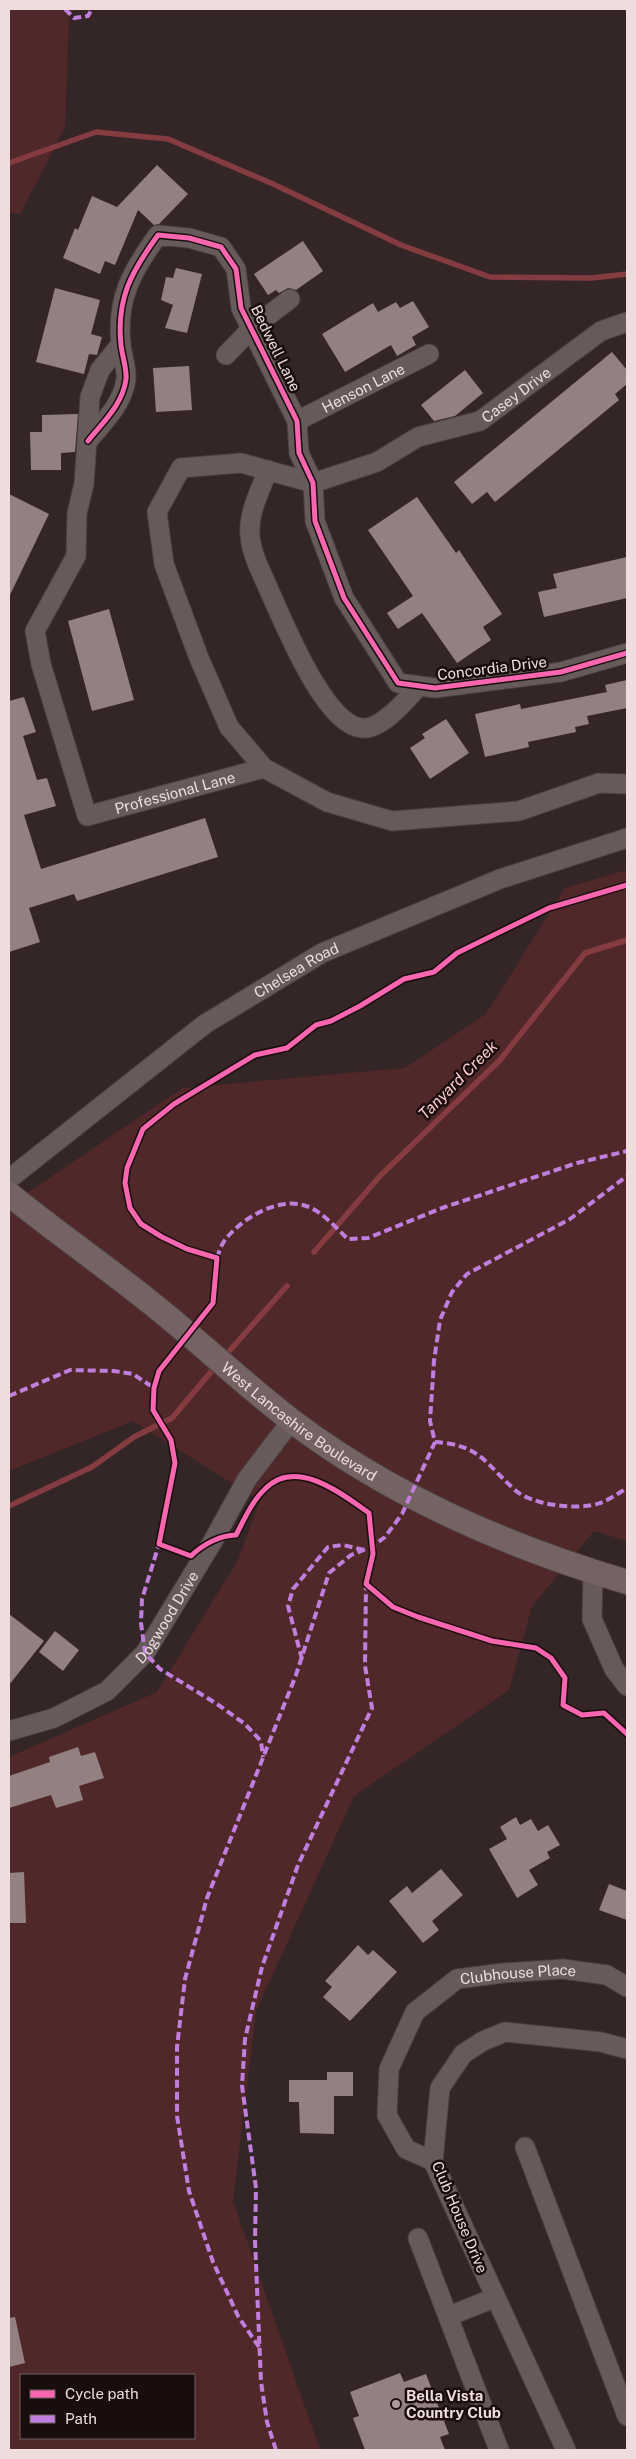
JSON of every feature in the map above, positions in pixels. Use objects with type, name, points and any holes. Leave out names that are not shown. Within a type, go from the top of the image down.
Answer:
[{"type":"main road","name":"West Lancashire Boulevard","points":[[9,1194],[156,1306],[272,1404],[337,1452],[404,1493],[500,1538],[593,1572],[627,1582]]},
{"type":"street","name":"Bedwell Lane","points":[[88,441],[118,404],[126,378],[120,344],[120,309],[135,268],[158,235],[189,238],[221,247],[236,269],[241,308],[297,421],[299,453],[313,483]]},
{"type":"street","points":[[226,355],[252,328],[290,299]]},
{"type":"street","name":"Casey Drive","points":[[313,483],[377,462],[418,437],[480,421],[601,331],[627,322]]},
{"type":"street","points":[[88,441],[90,397],[100,370],[120,344]]},
{"type":"street","name":"Henson Lane","points":[[297,421],[429,354]]},
{"type":"street","name":"Professional Lane","points":[[88,441],[84,484],[76,513],[76,556],[35,632],[41,664],[87,816],[264,768]]},
{"type":"street","points":[[313,483],[241,463],[181,468],[157,512],[164,564],[199,658],[229,727],[264,768],[327,802],[392,821],[519,811],[599,782],[627,784]]},
{"type":"street","points":[[268,470],[251,518],[252,549],[298,656],[329,704],[346,722],[353,726],[364,728],[378,724],[399,707],[419,686]]},
{"type":"street","name":"Concordia Drive","points":[[313,483],[315,521],[344,598],[398,683],[435,688],[561,672],[627,653]]},
{"type":"street","name":"Chelsea Road","points":[[9,1178],[205,1024],[322,953],[500,879],[627,838]]},
{"type":"street","name":"Dogwood Drive","points":[[9,1731],[54,1718],[107,1692],[145,1653],[213,1541],[247,1479],[292,1420]]},
{"type":"street","points":[[593,1572],[592,1619],[614,1669],[627,1686]]},
{"type":"street","name":"Clubhouse Place","points":[[433,2161],[406,2149],[387,2115],[389,2069],[415,2012],[457,1979],[503,1973],[563,1969],[607,1974],[627,1987]]},
{"type":"street","name":"Club House Drive","points":[[566,2450],[494,2298],[433,2161],[440,2088],[463,2054],[483,2041],[505,2032],[601,2042],[627,2049]]},
{"type":"street","points":[[525,2147],[627,2416]]},
{"type":"street","points":[[418,2238],[499,2450]]},
{"type":"street","points":[[449,2316],[494,2298]]},
{"type":"shaded area","points":[[9,9],[76,9],[69,14],[65,127],[20,214],[9,213]]},
{"type":"shaded area","points":[[627,870],[627,1541],[594,1531],[532,1606],[509,1690],[354,1796],[256,2011],[233,2201],[320,2450],[9,2450],[9,1757],[157,1692],[238,1560],[260,1501],[133,1421],[9,1471],[9,1205],[183,1088],[405,1068],[486,1014],[565,888]]},
{"type":"building","points":[[157,165],[188,194],[159,224],[154,225],[138,210],[115,265],[105,261],[100,274],[63,258],[75,228],[78,230],[92,196],[117,207]]},
{"type":"building","points":[[303,241],[323,271],[296,290],[288,288],[279,293],[276,290],[268,295],[254,274]]},
{"type":"building","points":[[176,268],[202,274],[187,333],[165,328],[173,305],[161,300],[166,277],[173,278]]},
{"type":"building","points":[[55,288],[100,300],[91,334],[102,337],[97,355],[89,354],[84,374],[36,362]]},
{"type":"building","points":[[413,301],[429,327],[412,337],[416,345],[397,356],[391,345],[345,372],[322,334],[373,303],[378,312],[396,302],[400,308]]},
{"type":"building","points":[[612,352],[627,370],[627,384],[615,394],[619,400],[495,502],[487,492],[472,504],[454,482]]},
{"type":"building","points":[[189,366],[192,410],[156,412],[153,368]]},
{"type":"building","points":[[465,370],[483,393],[455,416],[434,421],[421,405]]},
{"type":"building","points":[[78,414],[75,452],[61,453],[61,470],[31,470],[30,432],[42,432],[42,415]]},
{"type":"building","points":[[9,494],[49,514],[9,597]]},
{"type":"building","points":[[417,497],[456,553],[459,550],[502,614],[483,627],[491,640],[457,663],[422,613],[398,629],[387,613],[413,596],[368,530]]},
{"type":"building","points":[[627,557],[627,598],[544,617],[538,592],[557,588],[553,574]]},
{"type":"building","points":[[109,609],[134,700],[92,711],[68,621]]},
{"type":"building","points":[[627,680],[627,708],[587,716],[589,724],[575,727],[576,732],[528,742],[529,747],[485,757],[475,714],[520,704],[521,709],[607,692],[605,685]]},
{"type":"building","points":[[24,697],[36,732],[23,736],[37,780],[47,778],[56,806],[24,815],[41,869],[205,818],[218,857],[77,901],[74,894],[29,908],[40,942],[9,952],[9,701]]},
{"type":"building","points":[[446,719],[469,753],[430,779],[410,748],[425,738],[422,734]]},
{"type":"building","points":[[9,1614],[44,1641],[9,1685]]},
{"type":"building","points":[[55,1631],[79,1650],[63,1671],[39,1652]]},
{"type":"building","points":[[78,1747],[81,1756],[95,1752],[104,1778],[79,1786],[83,1800],[56,1808],[51,1795],[9,1808],[9,1776],[50,1762],[49,1757]]},
{"type":"building","points":[[516,1817],[520,1825],[531,1819],[538,1831],[548,1825],[560,1845],[547,1852],[550,1858],[529,1870],[538,1885],[517,1898],[489,1849],[507,1839],[500,1827]]},
{"type":"building","points":[[441,1869],[463,1895],[432,1921],[439,1930],[423,1943],[389,1901],[407,1886],[412,1893]]},
{"type":"building","points":[[24,1872],[26,1923],[9,1923],[9,1873]]},
{"type":"building","points":[[609,1884],[627,1891],[627,1920],[599,1910]]},
{"type":"building","points":[[358,1945],[368,1955],[373,1950],[397,1972],[350,2021],[323,1997],[332,1987],[325,1981]]},
{"type":"building","points":[[327,2072],[353,2072],[353,2096],[334,2096],[334,2134],[300,2133],[299,2102],[289,2102],[289,2080],[327,2080]]},
{"type":"building","points":[[15,2317],[25,2363],[9,2367],[9,2318]]},
{"type":"building","name":"Bella Vista Country Club","points":[[400,2373],[404,2382],[426,2374],[449,2434],[440,2437],[445,2450],[365,2450],[353,2418],[359,2416],[350,2392]]},
{"type":"waterway","points":[[9,163],[96,132],[168,139],[273,184],[401,245],[490,277],[592,278],[627,274]]},
{"type":"waterway","name":"Tanyard Creek","points":[[314,1252],[381,1175],[500,1060],[585,953],[627,940]]},
{"type":"waterway","name":"Tanyard Creek","points":[[224,1357],[287,1286]]},
{"type":"waterway","name":"Tanyard Creek","points":[[9,1506],[92,1467],[134,1437],[172,1418],[216,1366]]},
{"type":"marked path","points":[[65,9],[74,18],[88,16],[92,9]]},
{"type":"marked path","points":[[217,1258],[222,1244],[240,1224],[261,1211],[272,1207],[284,1204],[306,1206],[323,1216],[348,1239],[368,1238],[442,1208],[577,1163],[627,1151]]},
{"type":"marked path","points":[[259,2347],[238,2316],[213,2262],[189,2191],[177,2116],[177,2047],[185,1979],[207,1898],[296,1675],[329,1573],[351,1555],[373,1546],[385,1537],[402,1514],[435,1442],[430,1421],[434,1361],[440,1320],[452,1292],[467,1274],[570,1219],[627,1176]]},
{"type":"marked path","points":[[9,1396],[70,1370],[114,1371],[133,1374],[154,1388]]},
{"type":"marked path","points":[[435,1442],[450,1444],[472,1451],[488,1463],[515,1490],[522,1495],[543,1503],[568,1506],[591,1505],[607,1500],[627,1488]]},
{"type":"marked path","points":[[160,1541],[142,1599],[141,1623],[145,1653],[160,1669],[217,1704],[245,1724],[261,1741],[263,1757]]},
{"type":"marked path","points":[[302,1659],[288,1606],[293,1589],[328,1547],[343,1545],[364,1550]]},
{"type":"marked path","points":[[276,2450],[267,2422],[261,2382],[255,2240],[256,2188],[242,2086],[245,2039],[262,1967],[298,1865],[372,1708],[365,1666],[366,1584]]},
{"type":"cycle path","points":[[88,441],[117,405],[124,388],[126,375],[121,345],[121,313],[128,286],[149,248],[158,235],[189,238],[221,247],[236,269],[241,308],[297,421],[299,453],[313,483],[315,521],[344,598],[398,683],[435,688],[561,672],[627,653]]},
{"type":"cycle path","points":[[627,885],[549,908],[457,953],[434,972],[404,979],[360,1006],[331,1021],[316,1025],[287,1048],[255,1055],[174,1104],[143,1129],[127,1168],[125,1183],[130,1208],[141,1224],[187,1249],[217,1258],[213,1303],[159,1371],[154,1388],[153,1410],[171,1440],[175,1463],[159,1544],[191,1556],[212,1541],[236,1535],[256,1499],[277,1480],[291,1477],[319,1482],[369,1513],[373,1554],[366,1584],[393,1607],[492,1641],[536,1648],[551,1658],[565,1678],[563,1705],[582,1715],[604,1713],[627,1734]]},
{"type":"place","name":"Bella Vista Country Club","points":[[396,2404]]}]
